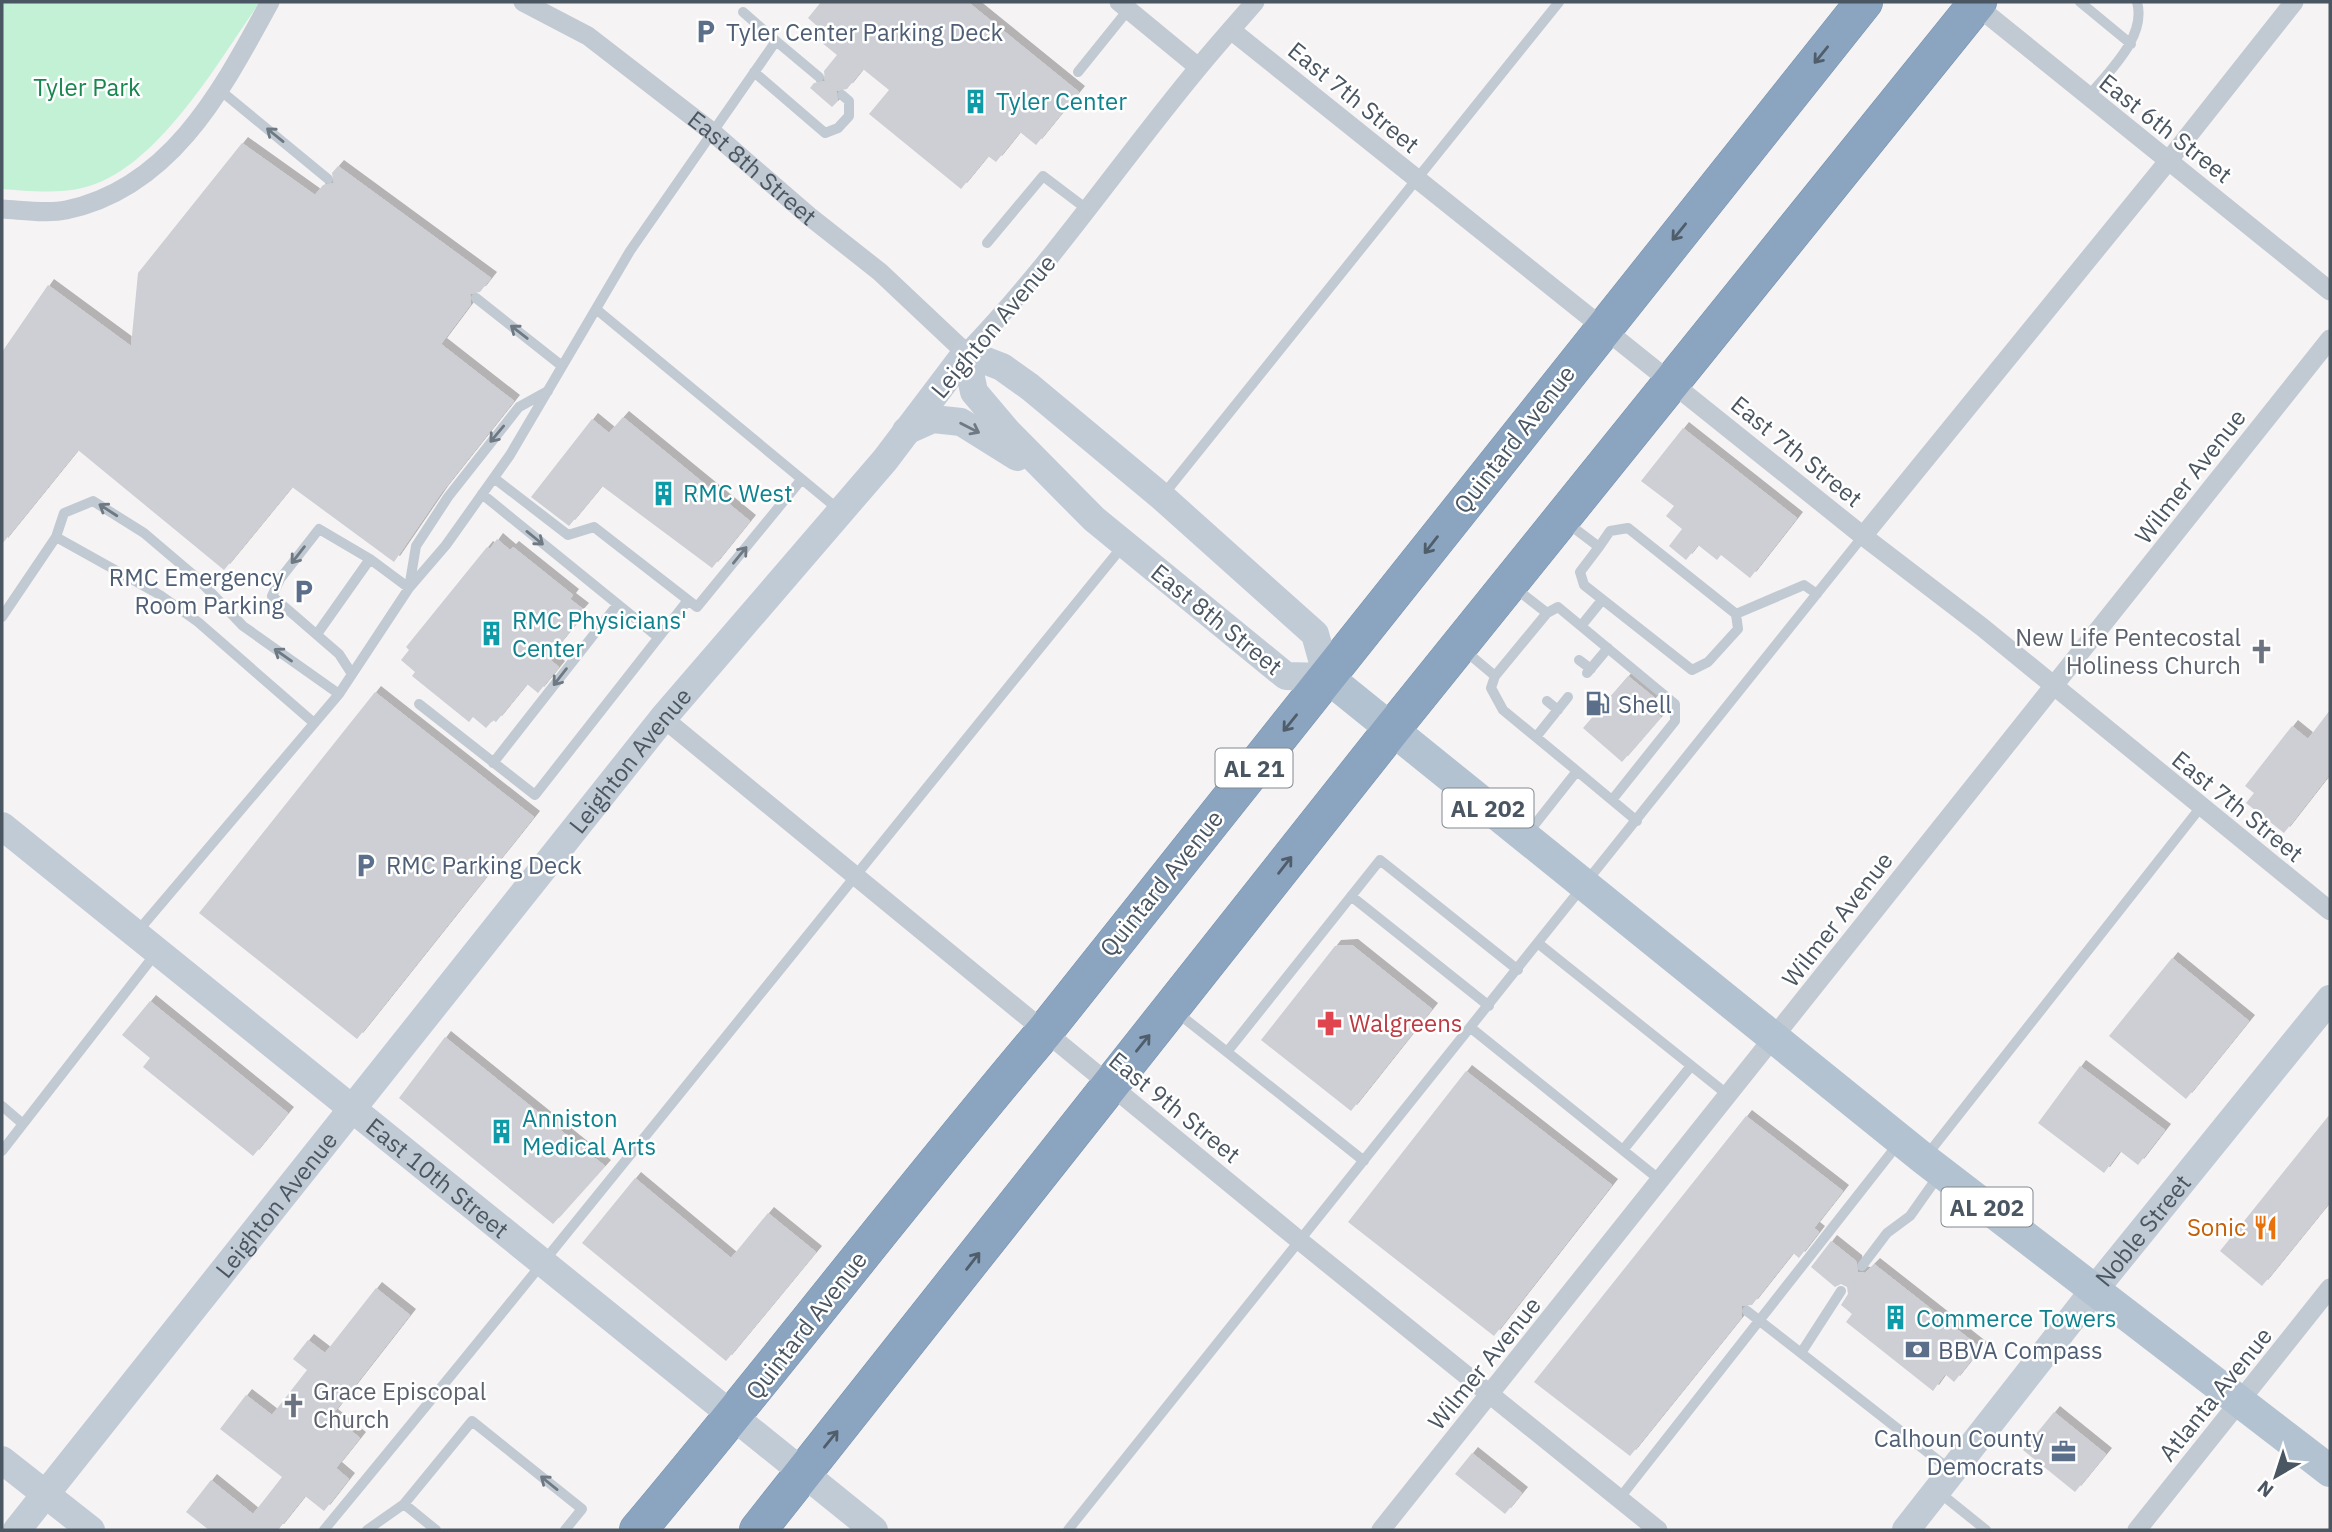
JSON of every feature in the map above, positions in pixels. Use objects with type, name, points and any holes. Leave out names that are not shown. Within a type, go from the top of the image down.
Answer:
[{"type":"highway","name":"Quintard Avenue","points":[[638,1530],[733,1417],[956,1136],[1045,1031],[1864,2]]},
{"type":"highway","points":[[758,1530],[1392,729],[1563,520],[1671,381],[1975,3]]},
{"type":"main road","name":"AL 202","points":[[1327,677],[1923,1156],[2330,1471]]},
{"type":"street","points":[[2,209],[64,211],[112,196],[175,150],[221,91],[270,2]]},
{"type":"street","name":"East 8th Street","points":[[523,2],[588,36],[711,131],[809,216],[880,272],[966,353],[1002,367],[1030,387],[1162,497],[1315,634],[1327,677],[1286,676],[1124,544],[1007,431],[974,392],[966,353]]},
{"type":"street","name":"Leighton Avenue","points":[[17,1530],[663,718],[841,511],[966,353],[1008,310],[1198,67],[1255,2]]},
{"type":"street","points":[[1863,536],[2294,2]]},
{"type":"street","name":"East 6th Street","points":[[1975,3],[2330,291]]},
{"type":"street","points":[[1123,6],[1198,67]]},
{"type":"street","name":"East 7th Street","points":[[1231,30],[1863,536],[1982,627],[2054,689],[2330,911]]},
{"type":"street","name":"Wilmer Avenue","points":[[1381,1530],[2054,689],[2330,339]]},
{"type":"street","points":[[906,431],[933,419],[961,422],[1061,485]]},
{"type":"street","name":"East 9th Street","points":[[663,718],[1300,1241],[1658,1530]]},
{"type":"street","name":"East 10th Street","points":[[2,826],[874,1530]]},
{"type":"street","name":"Noble Street","points":[[1906,1530],[2095,1289],[2330,999]]},
{"type":"street","name":"Atlanta Avenue","points":[[2137,1530],[2330,1288]]},
{"type":"street","points":[[2,1461],[91,1530]]},
{"type":"lane","points":[[1162,497],[1415,177],[1559,2]]},
{"type":"lane","points":[[2080,2],[2131,44]]},
{"type":"lane","points":[[2088,97],[2131,44],[2140,10],[2137,2]]},
{"type":"lane","points":[[1078,72],[1123,6]]},
{"type":"lane","points":[[743,12],[819,76]]},
{"type":"lane","points":[[135,934],[338,694],[409,588],[446,545],[494,478],[630,251],[776,41]]},
{"type":"lane","points":[[754,72],[825,133],[838,128],[849,116],[849,101],[842,95]]},
{"type":"lane","points":[[221,91],[328,179]]},
{"type":"lane","points":[[987,243],[1043,176],[1088,211]]},
{"type":"lane","points":[[476,298],[562,366]]},
{"type":"lane","points":[[596,309],[841,511]]},
{"type":"lane","points":[[409,588],[416,547],[448,497],[519,407],[548,391]]},
{"type":"lane","points":[[494,478],[568,535],[594,527],[697,607],[801,480]]},
{"type":"lane","points":[[482,494],[658,637]]},
{"type":"lane","points":[[2,617],[56,537],[64,513],[93,501],[154,542],[197,578],[243,626],[338,694]]},
{"type":"lane","points":[[1563,520],[1599,547]]},
{"type":"lane","points":[[1628,528],[1736,614],[1738,629],[1708,662],[1692,670],[1584,585],[1580,572],[1599,547],[1610,531],[1628,528]]},
{"type":"lane","points":[[352,674],[339,654],[272,596],[280,579],[319,529],[370,559],[409,588]]},
{"type":"lane","points":[[1068,1530],[1585,887],[1863,536]]},
{"type":"lane","points":[[56,537],[160,595],[198,622],[314,723]]},
{"type":"lane","points":[[324,1530],[544,1264],[855,874],[1124,544]]},
{"type":"lane","points":[[317,634],[370,559]]},
{"type":"lane","points":[[1510,583],[1547,612]]},
{"type":"lane","points":[[1736,614],[1804,585],[1817,594]]},
{"type":"lane","points":[[419,704],[535,795],[688,600]]},
{"type":"lane","points":[[1581,626],[1602,600]]},
{"type":"lane","points":[[493,763],[617,604]]},
{"type":"lane","points":[[1612,800],[1675,721],[1675,704],[1558,607],[1547,612],[1539,628],[1506,668],[1495,676],[1491,688],[1503,710],[1637,821]]},
{"type":"lane","points":[[1460,646],[1495,676]]},
{"type":"lane","points":[[1579,660],[1589,671],[1608,648]]},
{"type":"lane","points":[[1536,737],[1568,697]]},
{"type":"lane","points":[[1547,701],[1558,710]]},
{"type":"lane","points":[[1524,838],[1577,771]]},
{"type":"lane","points":[[1619,1499],[1759,1320],[1923,1156],[2200,808]]},
{"type":"lane","points":[[1227,1052],[1380,860],[1518,970]]},
{"type":"lane","points":[[1352,896],[1489,1006]]},
{"type":"lane","points":[[1539,944],[1728,1096]]},
{"type":"lane","points":[[2,1151],[157,952]]},
{"type":"lane","points":[[1172,1008],[1364,1161]]},
{"type":"lane","points":[[1471,1028],[1661,1181]]},
{"type":"lane","points":[[1623,1150],[1691,1066]]},
{"type":"lane","points":[[2,1106],[23,1124]]},
{"type":"lane","points":[[1862,1266],[1887,1233],[1910,1216],[1923,1156]]},
{"type":"lane","points":[[1801,1353],[1841,1291]]},
{"type":"lane","points":[[1747,1311],[1801,1353],[1944,1481],[1986,1530]]},
{"type":"lane","points":[[367,1530],[404,1504],[472,1422],[582,1509],[565,1530]]},
{"type":"lane","points":[[404,1504],[436,1530]]},
{"type":"green space","name":"Tyler Park","points":[[2,2],[260,2],[183,111],[136,160],[109,178],[82,188],[42,192],[2,189]]},
{"type":"building","name":"Tyler Center","points":[[821,2],[968,2],[1079,92],[1036,145],[1020,132],[996,162],[988,156],[961,189],[869,114],[889,90],[863,69],[847,89],[836,91],[838,101],[832,107],[810,88],[814,83],[825,81],[824,71],[837,55],[811,34],[817,26],[808,18]]},
{"type":"building","points":[[242,143],[315,195],[323,185],[334,183],[332,173],[338,166],[491,278],[480,292],[470,294],[471,304],[441,344],[514,401],[442,492],[394,562],[292,487],[224,570],[78,450],[2,544],[2,352],[48,285],[131,346],[138,273]]},
{"type":"building","name":"RMC West","points":[[623,417],[750,521],[712,568],[602,486],[569,526],[531,497],[592,419],[609,433]]},
{"type":"building","points":[[1683,428],[1797,518],[1750,578],[1721,555],[1717,560],[1698,545],[1686,560],[1669,546],[1682,529],[1666,516],[1674,506],[1641,481]]},
{"type":"building","name":"RMC Physicians' Center","points":[[497,539],[510,550],[513,547],[573,595],[570,599],[583,609],[576,617],[579,620],[548,658],[559,667],[538,693],[527,684],[496,722],[493,720],[486,728],[473,717],[469,722],[412,676],[415,672],[401,660],[409,650],[406,647],[487,547],[490,549]]},
{"type":"building","points":[[1628,676],[1655,698],[1648,706],[1661,717],[1622,762],[1583,728]]},
{"type":"building","name":"RMC Parking Deck","points":[[375,692],[534,817],[357,1039],[199,913]]},
{"type":"building","points":[[2330,710],[2330,774],[2284,833],[2246,803],[2254,793],[2245,786],[2292,726],[2308,739]]},
{"type":"building","name":"Walgreens","points":[[1352,945],[1432,1009],[1351,1111],[1261,1040],[1335,946]]},
{"type":"building","points":[[2172,958],[2249,1021],[2186,1099],[2109,1036]]},
{"type":"building","points":[[150,1001],[288,1113],[253,1156],[143,1067],[150,1058],[122,1035]]},
{"type":"building","name":"Anniston Medical Arts","points":[[445,1037],[605,1166],[553,1224],[399,1098]]},
{"type":"building","points":[[2080,1066],[2165,1130],[2138,1165],[2120,1151],[2104,1173],[2038,1123]]},
{"type":"building","points":[[1466,1071],[1612,1185],[1494,1336],[1348,1222]]},
{"type":"building","points":[[2330,1114],[2330,1202],[2262,1286],[2220,1251]]},
{"type":"building","points":[[1746,1116],[1843,1191],[1814,1228],[1819,1232],[1799,1258],[1793,1253],[1752,1305],[1742,1306],[1742,1317],[1630,1456],[1534,1382]]},
{"type":"building","points":[[635,1178],[731,1258],[768,1213],[816,1252],[726,1361],[582,1243]]},
{"type":"building","name":"Commerce Towers","points":[[1831,1241],[1856,1261],[1858,1272],[1865,1273],[1874,1264],[1981,1348],[1954,1382],[1945,1374],[1933,1391],[1846,1322],[1852,1314],[1841,1305],[1848,1294],[1847,1287],[1841,1284],[1835,1287],[1811,1267]]},
{"type":"building","name":"Grace Episcopal Church","points":[[376,1288],[410,1315],[332,1415],[360,1438],[336,1468],[349,1479],[324,1511],[305,1496],[278,1530],[209,1530],[186,1512],[211,1480],[253,1514],[282,1477],[220,1429],[246,1395],[272,1415],[307,1370],[293,1359],[308,1340],[325,1353]]},
{"type":"building","name":"Calhoun County Democrats","points":[[2054,1412],[2106,1454],[2075,1492],[2023,1450]]},
{"type":"building","points":[[1472,1453],[1522,1493],[1505,1514],[1455,1474]]},
{"type":"place","name":"Tyler Center Parking Deck","points":[[706,32]]},
{"type":"place","name":"Tyler Center","points":[[976,101]]},
{"type":"place","name":"RMC West","points":[[663,493]]},
{"type":"place","name":"RMC Emergency Room Parking","points":[[304,591]]},
{"type":"place","name":"RMC Physicians' Center","points":[[492,634]]},
{"type":"place","name":"New Life Pentecostal Holiness Church","points":[[2261,651]]},
{"type":"place","name":"Shell","points":[[1598,704]]},
{"type":"place","name":"RMC Parking Deck","points":[[366,865]]},
{"type":"place","name":"Walgreens","points":[[1329,1023]]},
{"type":"place","name":"Anniston Medical Arts","points":[[502,1132]]},
{"type":"place","name":"Sonic","points":[[2266,1227]]},
{"type":"place","name":"Commerce Towers","points":[[1896,1318]]},
{"type":"place","name":"BBVA Compass","points":[[1918,1350]]},
{"type":"place","name":"Grace Episcopal Church","points":[[293,1405]]},
{"type":"place","name":"Calhoun County Democrats","points":[[2064,1452]]}]
